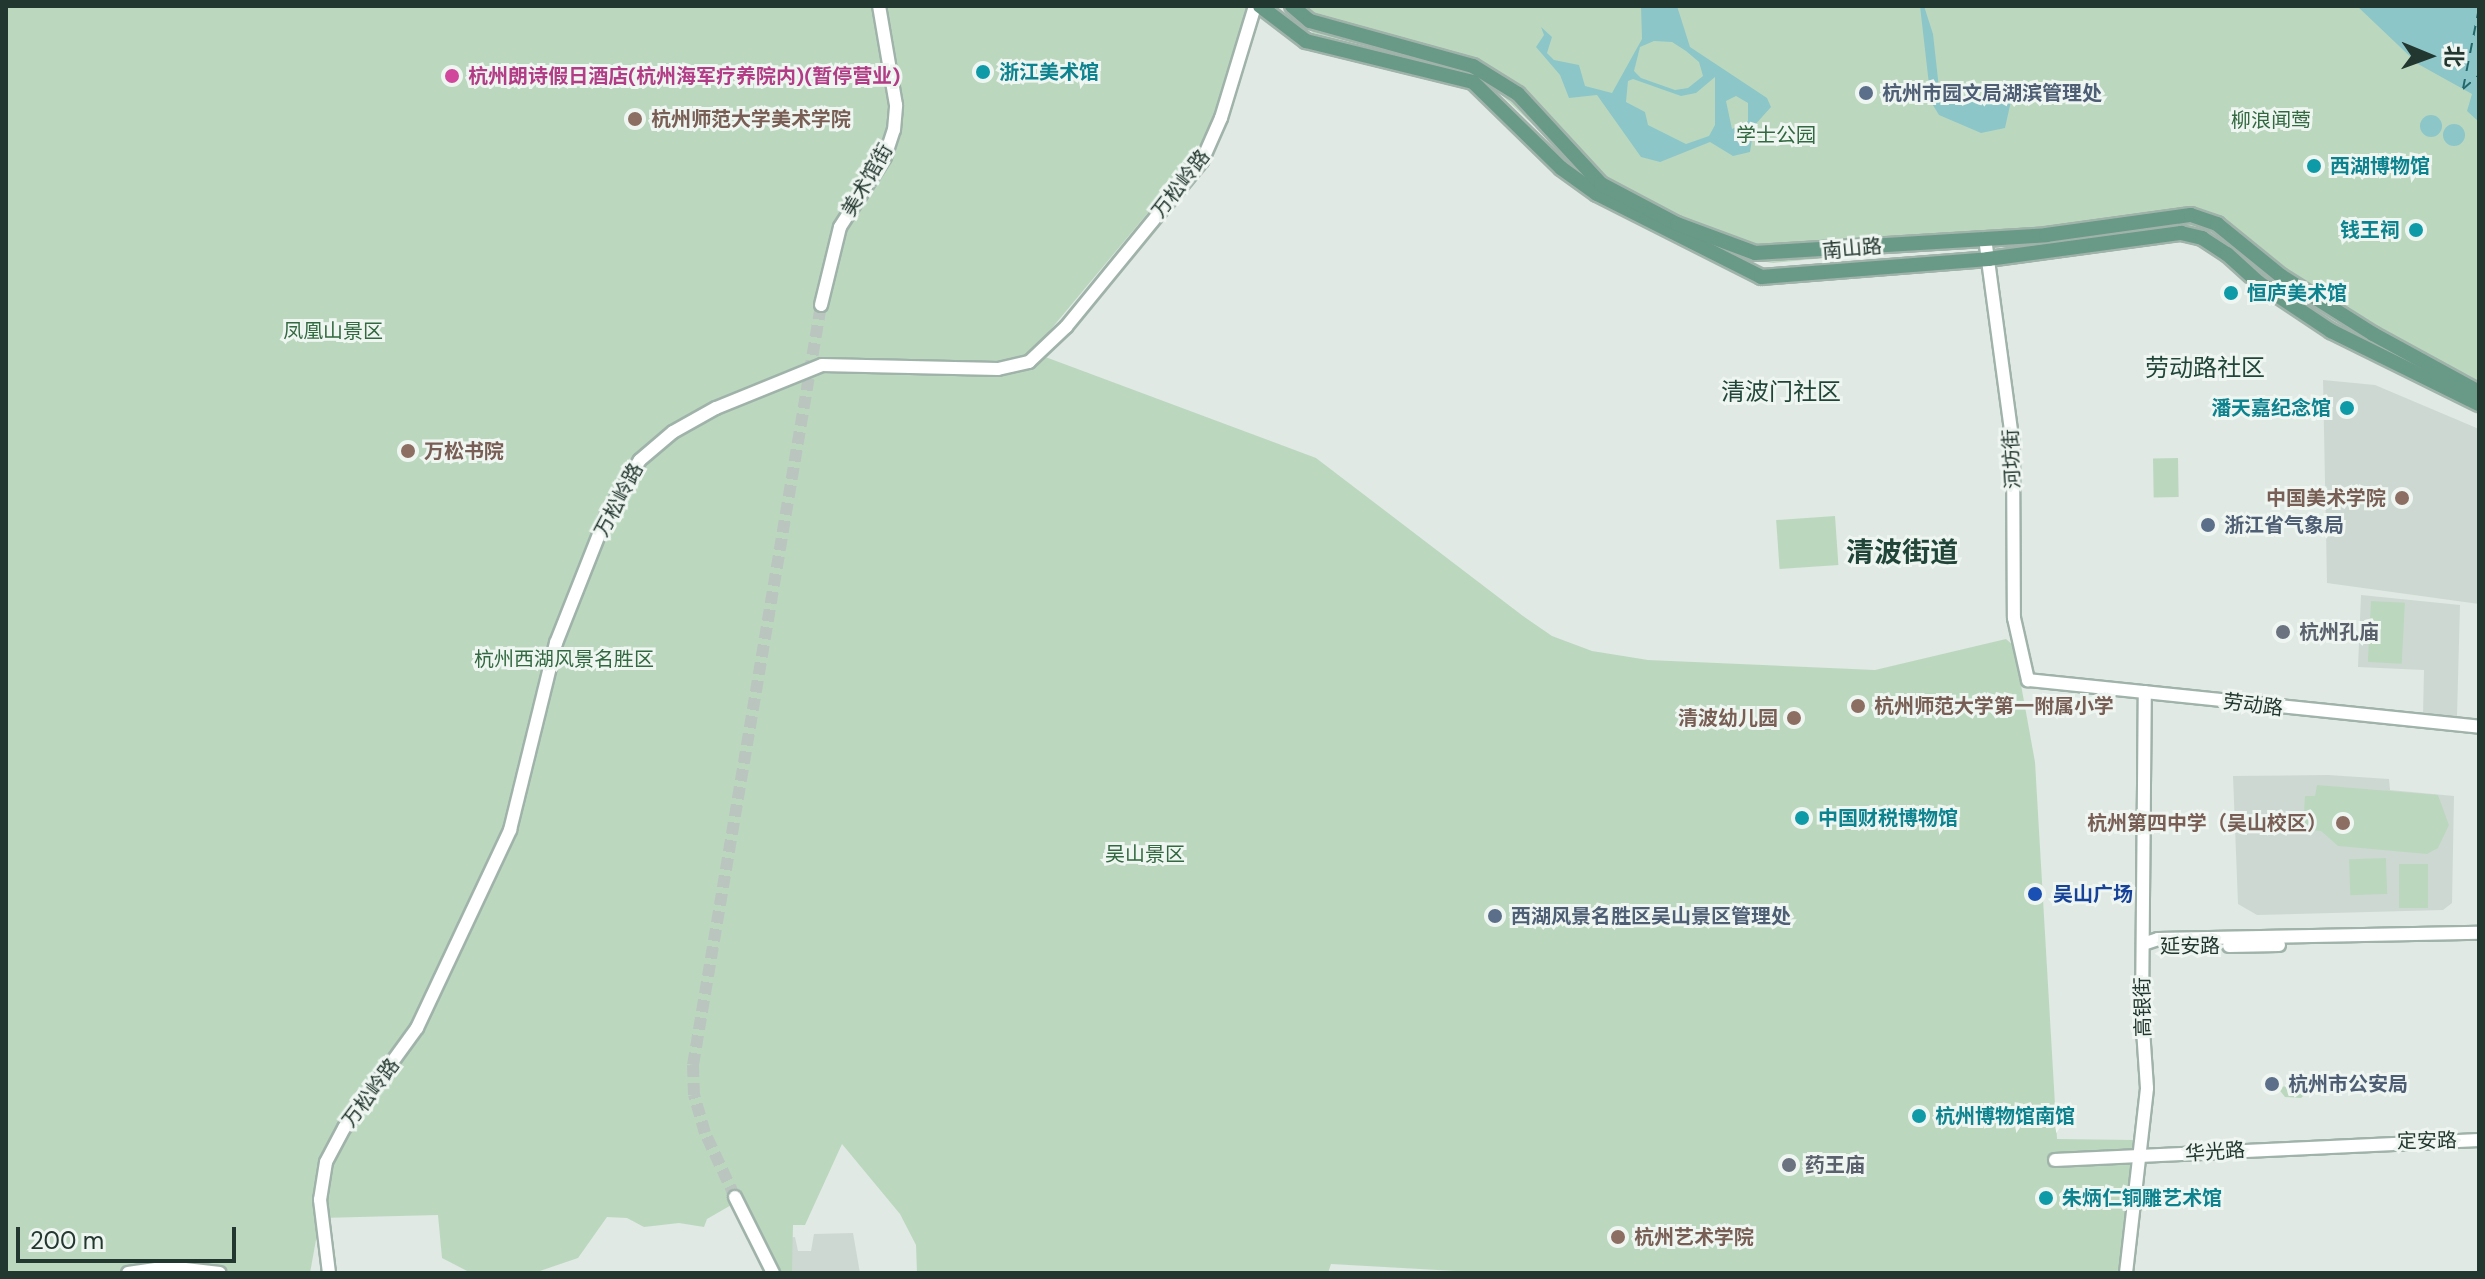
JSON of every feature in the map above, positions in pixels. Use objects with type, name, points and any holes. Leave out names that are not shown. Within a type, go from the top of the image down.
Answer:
[{"type":"main road","name":"南山路","points":[[1258,6],[1306,41],[1473,82],[1561,168],[1597,194],[1761,277],[1988,259],[2181,233],[2202,238],[2331,331],[2479,404]]},
{"type":"main road","name":"南山路","points":[[1292,6],[1310,21],[1473,66],[1518,94],[1601,184],[1677,224],[1755,253],[1985,238],[2191,215],[2217,224],[2281,276],[2373,334],[2479,392]]},
{"type":"street","name":"美术馆街","points":[[821,305],[840,227],[885,157],[894,130],[896,105],[879,6]]},
{"type":"street","name":"万松岭路","points":[[329,1273],[320,1200],[326,1162],[345,1127],[417,1028],[510,830],[556,643],[607,514],[640,460],[693,420],[755,389],[822,365],[998,369],[1029,362],[1066,327],[1202,161],[1221,118],[1258,6]]},
{"type":"street","name":"河坊街","points":[[1985,238],[2013,444],[2014,618],[2028,680]]},
{"type":"street","name":"劳动路","points":[[2028,680],[2479,727]]},
{"type":"street","name":"高银街","points":[[2126,1273],[2147,1088],[2143,944],[2145,692]]},
{"type":"street","name":"延安路","points":[[2143,944],[2158,939],[2479,933]]},
{"type":"street","name":"延安路","points":[[2143,944],[2479,941]]},
{"type":"street","name":"定安路","points":[[2375,1141],[2479,1140]]},
{"type":"street","name":"华光路","points":[[2055,1160],[2137,1158],[2375,1141]]},
{"type":"street","points":[[735,1197],[773,1273]]},
{"type":"street","points":[[128,1273],[168,1267],[220,1273]]},
{"type":"shaded area","name":"中国美术学院","points":[[2323,380],[2375,385],[2479,429],[2479,604],[2327,583]]},
{"type":"shaded area","points":[[2361,595],[2460,605],[2457,716],[2423,715],[2424,670],[2358,667]]},
{"type":"shaded area","name":"杭州第四中学（吴山校区）","points":[[2328,775],[2389,779],[2390,790],[2454,796],[2452,903],[2443,910],[2257,915],[2238,904],[2233,776]]},
{"type":"shaded area","points":[[853,1233],[860,1273],[786,1273],[774,1239],[795,1237],[798,1251],[811,1251],[814,1234]]},
{"type":"green space","name":"杭州西湖风景名胜区","points":[[6,6],[1251,6],[1221,106],[1201,149],[1032,352],[1316,458],[1523,616],[1552,636],[1592,651],[1648,660],[1875,670],[2006,639],[2014,646],[2035,762],[2057,1139],[2135,1140],[2132,1273],[1491,1273],[1331,1264],[1328,1273],[917,1273],[916,1245],[900,1214],[842,1144],[805,1225],[793,1225],[792,1273],[778,1273],[733,1204],[707,1219],[704,1227],[679,1223],[644,1227],[627,1218],[607,1217],[578,1258],[534,1273],[471,1273],[442,1258],[438,1215],[320,1218],[310,1273],[6,1273]]},
{"type":"green space","points":[[1287,6],[2479,6],[2479,398],[2388,354],[2285,291],[2236,245],[2204,230],[2164,225],[1773,263],[1734,257],[1606,194],[1488,82],[1467,71],[1313,33]]},
{"type":"green space","points":[[2153,458],[2178,458],[2179,497],[2154,497]]},
{"type":"green space","points":[[1835,516],[1838,565],[1780,569],[1776,520]]},
{"type":"green space","points":[[2371,601],[2405,603],[2402,664],[2368,662]]},
{"type":"green space","points":[[2317,785],[2438,795],[2449,825],[2438,848],[2427,854],[2338,846],[2321,831],[2303,830],[2305,796],[2315,796]]},
{"type":"green space","points":[[2386,858],[2387,894],[2350,895],[2349,859]]},
{"type":"green space","points":[[2399,864],[2428,864],[2428,908],[2399,908]]},
{"type":"green space","points":[[2317,1084],[2301,1098],[2285,1097],[2277,1087]]},
{"type":"water","points":[[1518,6],[1552,37],[1547,53],[1554,60],[1579,65],[1585,86],[1612,93],[1642,39],[1641,6],[1677,6],[1690,47],[1767,98],[1771,107],[1754,126],[1750,152],[1733,156],[1710,142],[1660,162],[1641,157],[1597,95],[1569,98],[1560,75],[1536,47],[1544,35],[1541,27]],"holes":[[[1654,41],[1672,42],[1686,51],[1699,62],[1703,76],[1688,88],[1675,90],[1641,78],[1634,71],[1640,47]],[[1715,77],[1715,125],[1709,136],[1686,144],[1648,125],[1645,112],[1626,102],[1628,81],[1633,79],[1681,96],[1696,93]],[[1736,96],[1748,103],[1748,121],[1732,129],[1726,101]]]},
{"type":"water","points":[[1920,6],[1924,6],[1933,34],[1939,88],[1954,104],[2006,97],[2011,101],[2005,128],[1981,133],[1939,115],[1931,102]]},
{"type":"water","points":[[2357,6],[2479,6],[2479,122],[2467,111],[2472,94],[2418,64]]},
{"type":"water","points":[[2431,115],[2442,126],[2431,137],[2420,126]]},
{"type":"water","points":[[2454,124],[2462,127],[2465,135],[2462,143],[2454,146],[2446,143],[2443,135],[2446,127]]},
{"type":"ferry route","points":[[2479,8],[2463,89],[2479,75]]},
{"type":"tunnel","points":[[735,1197],[705,1133],[694,1095],[693,1065],[821,305]]},
{"type":"place","name":"浙江美术馆","points":[[983,72]]},
{"type":"place","name":"杭州朗诗假日酒店(杭州海军疗养院内)(暂停营业)","points":[[452,76]]},
{"type":"place","name":"杭州市园文局湖滨管理处","points":[[1866,93]]},
{"type":"place","name":"杭州师范大学美术学院","points":[[635,119]]},
{"type":"place","name":"西湖博物馆","points":[[2314,166]]},
{"type":"place","name":"钱王祠","points":[[2416,230]]},
{"type":"place","name":"恒庐美术馆","points":[[2231,293]]},
{"type":"place","name":"潘天嘉纪念馆","points":[[2347,408]]},
{"type":"place","name":"万松书院","points":[[408,451]]},
{"type":"place","name":"中国美术学院","points":[[2402,498]]},
{"type":"place","name":"浙江省气象局","points":[[2208,525]]},
{"type":"place","name":"杭州孔庙","points":[[2283,632]]},
{"type":"place","name":"杭州师范大学第一附属小学","points":[[1858,706]]},
{"type":"place","name":"清波幼儿园","points":[[1794,718]]},
{"type":"place","name":"中国财税博物馆","points":[[1802,818]]},
{"type":"place","name":"杭州第四中学（吴山校区）","points":[[2343,823]]},
{"type":"place","name":"吴山广场","points":[[2035,894]]},
{"type":"place","name":"西湖风景名胜区吴山景区管理处","points":[[1495,916]]},
{"type":"place","name":"杭州市公安局","points":[[2272,1084]]},
{"type":"place","name":"杭州博物馆南馆","points":[[1919,1116]]},
{"type":"place","name":"药王庙","points":[[1789,1165]]},
{"type":"place","name":"朱炳仁铜雕艺术馆","points":[[2046,1198]]},
{"type":"place","name":"杭州艺术学院","points":[[1618,1237]]},
{"type":"district","name":"劳动路社区","points":[[2205,368]]},
{"type":"district","name":"清波门社区","points":[[1781,392]]},
{"type":"district","name":"清波街道","points":[[1902,553]]},
{"type":"park label","name":"柳浪闻莺","points":[[2271,120]]},
{"type":"park label","name":"学士公园","points":[[1776,135]]},
{"type":"park label","name":"凤凰山景区","points":[[333,331]]},
{"type":"park label","name":"吴山景区","points":[[1145,854]]}]
